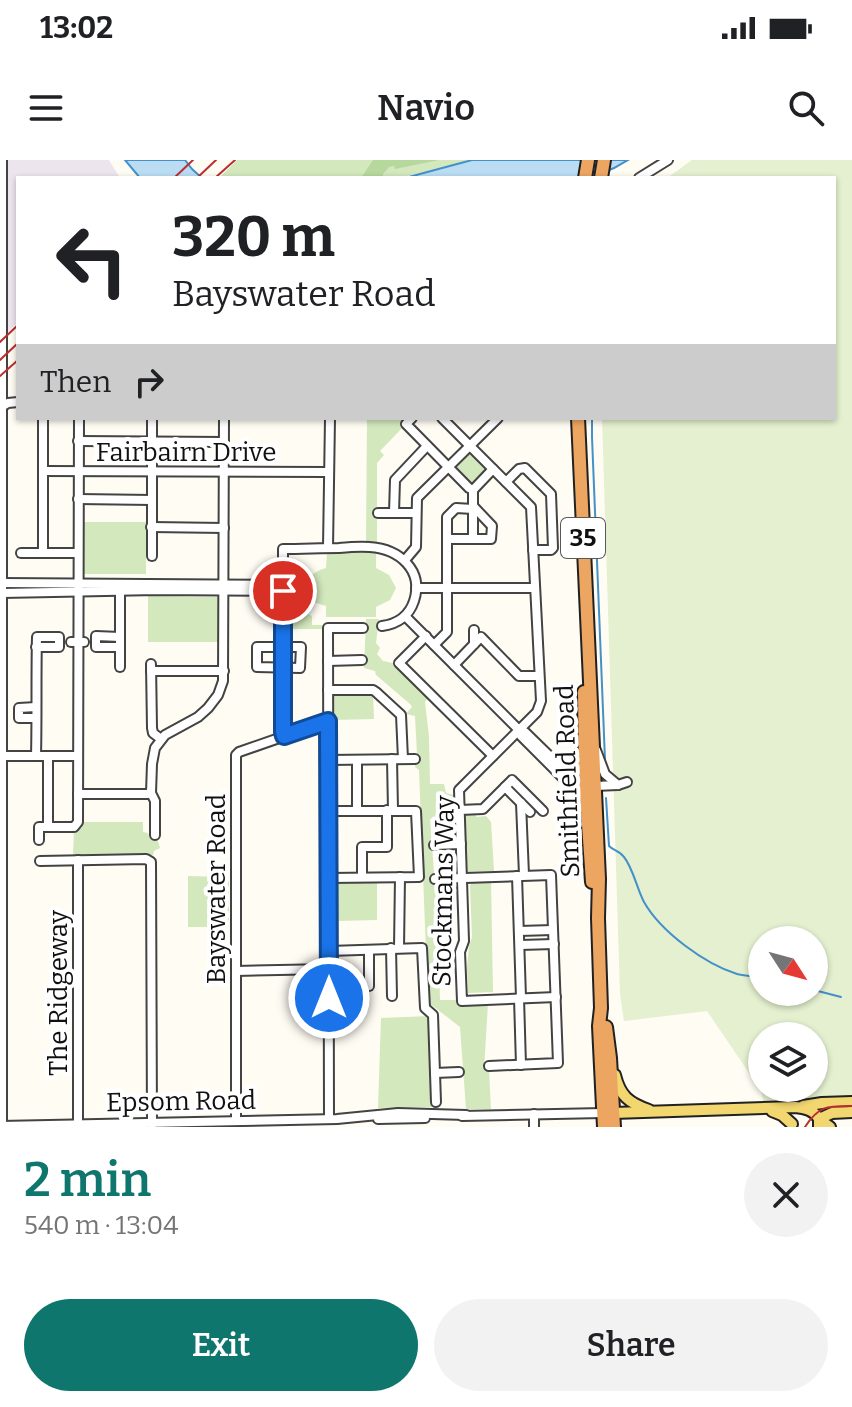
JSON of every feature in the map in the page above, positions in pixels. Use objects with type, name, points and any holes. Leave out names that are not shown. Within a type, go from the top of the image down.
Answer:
[{"type":"highway","name":"Smithfield Road","points":[[577,420],[594,742],[592,780],[586,806],[591,880],[598,918]]},
{"type":"highway","name":"Smithfield Road","points":[[587,641],[584,703],[599,879],[601,1008],[608,1113],[604,1127]]},
{"type":"highway","name":"Smithfield Road","points":[[601,1008],[607,1035],[605,1053]]},
{"type":"highway","name":"Smithfield Road","points":[[608,1113],[614,1127]]},
{"type":"main road","points":[[605,1053],[624,1097],[634,1105],[655,1112]]},
{"type":"main road","name":"Epsom Road","points":[[608,1113],[801,1108],[809,1104],[852,1102]]},
{"type":"main road","points":[[792,1126],[794,1112],[801,1108],[813,1112],[819,1122],[830,1127]]},
{"type":"main road","points":[[766,1109],[780,1113],[792,1126]]},
{"type":"main road","points":[[819,1122],[832,1113],[852,1112]]},
{"type":"street","points":[[1,1126],[2,160]]},
{"type":"street","points":[[642,176],[668,160]]},
{"type":"street","points":[[43,420],[43,553]]},
{"type":"street","points":[[39,840],[39,827],[77,826],[79,420]]},
{"type":"street","points":[[152,420],[152,556]]},
{"type":"street","points":[[155,835],[155,801],[151,793],[155,748],[169,732],[198,717],[208,708],[218,695],[223,681],[224,420]]},
{"type":"street","points":[[328,548],[330,420]]},
{"type":"street","name":"Stockmans Way","points":[[444,420],[531,507],[541,703],[519,730],[460,788],[464,941],[460,952],[462,1001],[520,998]]},
{"type":"street","points":[[405,560],[416,547],[417,498],[496,420]]},
{"type":"street","points":[[409,421],[427,446],[473,490]]},
{"type":"street","points":[[78,441],[224,442]]},
{"type":"street","points":[[394,513],[394,481],[427,446]]},
{"type":"street","points":[[506,482],[519,469],[525,468],[551,494],[553,547],[551,550],[533,550]]},
{"type":"street","points":[[473,539],[473,490],[493,469]]},
{"type":"street","name":"Fairbairn Drive","points":[[43,471],[329,472]]},
{"type":"street","points":[[78,499],[152,500]]},
{"type":"street","points":[[434,645],[447,632],[447,539],[447,517],[456,508],[473,508],[492,526],[491,539],[447,539]]},
{"type":"street","points":[[378,513],[416,513]]},
{"type":"street","points":[[151,527],[224,528]]},
{"type":"street","points":[[284,736],[283,549],[372,547],[405,560],[415,578],[413,603],[405,616],[391,625],[382,626]]},
{"type":"street","points":[[21,553],[78,553]]},
{"type":"street","points":[[2,588],[283,588]]},
{"type":"street","points":[[78,588],[120,591],[225,588]]},
{"type":"street","points":[[416,588],[535,588]]},
{"type":"street","points":[[120,591],[120,667]]},
{"type":"street","points":[[405,616],[519,730],[525,732],[586,806]]},
{"type":"street","points":[[329,1119],[328,628],[363,628]]},
{"type":"street","points":[[474,630],[474,644]]},
{"type":"street","points":[[78,642],[96,636],[120,637]]},
{"type":"street","points":[[426,636],[399,663],[493,756]]},
{"type":"street","points":[[36,756],[37,637],[59,637],[96,647],[120,647]]},
{"type":"street","points":[[454,665],[481,637],[519,676],[539,676]]},
{"type":"street","points":[[257,647],[301,647],[300,668],[283,668],[257,667],[257,647]]},
{"type":"street","points":[[393,655],[404,658]]},
{"type":"street","points":[[328,661],[362,660]]},
{"type":"street","points":[[161,739],[152,728],[151,668],[224,671]]},
{"type":"street","points":[[328,690],[376,692],[401,715],[403,759]]},
{"type":"street","points":[[36,707],[19,708],[19,718],[36,718]]},
{"type":"street","name":"Bayswater Road","points":[[231,1123],[236,971],[236,754],[328,721]]},
{"type":"street","points":[[542,753],[570,776],[622,784],[605,774],[594,742]]},
{"type":"street","points":[[2,756],[78,756]]},
{"type":"street","points":[[48,756],[48,827]]},
{"type":"street","points":[[362,877],[362,847],[387,847],[392,759]]},
{"type":"street","points":[[328,760],[415,759]]},
{"type":"street","points":[[357,760],[357,811]]},
{"type":"street","points":[[460,810],[483,809],[512,780],[548,811],[524,809]]},
{"type":"street","points":[[570,785],[576,787],[592,780]]},
{"type":"street","points":[[505,787],[524,809],[519,931],[521,1065]]},
{"type":"street","points":[[78,794],[151,793]]},
{"type":"street","points":[[329,811],[416,811],[419,877],[329,878]]},
{"type":"street","points":[[434,845],[461,844]]},
{"type":"street","name":"The Ridgeway","points":[[78,860],[78,1125]]},
{"type":"street","points":[[40,861],[149,860],[152,864],[152,1124]]},
{"type":"street","points":[[435,879],[551,875],[558,1063],[489,1066]]},
{"type":"street","points":[[392,996],[400,877]]},
{"type":"street","points":[[519,931],[553,930]]},
{"type":"street","points":[[520,945],[554,944]]},
{"type":"street","points":[[329,951],[422,948],[425,1006],[433,1015],[436,1102]]},
{"type":"street","points":[[369,950],[369,986]]},
{"type":"street","points":[[236,971],[329,969]]},
{"type":"street","points":[[520,998],[556,997]]},
{"type":"street","points":[[435,1073],[459,1072]]},
{"type":"street","name":"Epsom Road","points":[[1,1126],[329,1119],[356,1122],[398,1113],[608,1113]]},
{"type":"street","points":[[534,1114],[534,1127]]},
{"type":"shaded area","points":[[0,160],[109,160],[119,176],[16,176],[16,324],[0,339]]},
{"type":"green space","points":[[237,160],[468,160],[406,176],[221,176]]},
{"type":"green space","points":[[373,160],[439,160],[395,169],[394,166],[389,167],[383,176],[362,176]]},
{"type":"green space","points":[[692,160],[852,160],[852,1097],[828,1098],[828,1022],[748,1022],[748,1071],[707,1011],[624,1021],[620,994],[602,420],[836,420],[836,176],[670,176]]},
{"type":"green space","points":[[367,420],[405,420],[401,423],[404,426],[380,451],[384,455],[377,463],[377,543],[366,544]]},
{"type":"green space","points":[[470,452],[487,469],[471,486],[454,469]]},
{"type":"green space","points":[[84,522],[146,522],[146,574],[83,574]]},
{"type":"green space","points":[[376,551],[376,568],[389,575],[396,588],[390,600],[376,607],[376,617],[326,617],[326,606],[313,602],[305,588],[313,575],[326,568],[327,552]]},
{"type":"green space","points":[[286,593],[290,593],[294,605],[302,614],[312,616],[312,625],[325,625],[325,629],[286,629],[291,603],[286,603]]},
{"type":"green space","points":[[148,596],[219,597],[221,642],[148,642]]},
{"type":"green space","points":[[366,619],[379,619],[376,643],[380,648],[377,654],[383,661],[397,664],[430,696],[425,702],[430,784],[444,784],[446,793],[454,795],[455,816],[430,819],[437,888],[440,1000],[459,1000],[460,1004],[488,1003],[484,1070],[489,1070],[491,1109],[466,1109],[460,1027],[428,1005],[419,770],[415,767],[420,754],[417,754],[415,716],[406,714],[412,707],[410,704],[375,671],[364,668]]},
{"type":"green space","points":[[334,692],[373,694],[374,719],[334,720]]},
{"type":"green space","points":[[465,812],[476,812],[476,817],[486,816],[491,822],[494,871],[466,872]]},
{"type":"green space","points":[[83,822],[143,822],[143,832],[157,838],[160,848],[153,855],[73,856],[74,828],[82,828]]},
{"type":"green space","points":[[188,876],[229,877],[229,927],[188,927]]},
{"type":"green space","points":[[491,880],[493,992],[468,993],[467,967],[472,937],[470,886],[473,881]]},
{"type":"green space","points":[[334,881],[377,881],[377,920],[335,921]]},
{"type":"green space","points":[[430,1016],[435,1107],[378,1108],[381,1018]]},
{"type":"water","points":[[125,160],[185,160],[200,176],[138,176]]},
{"type":"water","points":[[472,160],[628,160],[595,176],[412,176]]},
{"type":"waterway","points":[[592,420],[605,760]]},
{"type":"waterway","points":[[606,798],[609,846],[621,853],[627,862],[652,913],[672,935],[711,963],[748,976]]},
{"type":"waterway","points":[[828,994],[841,997]]},
{"type":"tram line","points":[[805,1127],[815,1114],[825,1108],[852,1106]]},
{"type":"railway","points":[[176,176],[193,160]]},
{"type":"railway","points":[[199,176],[216,160]]},
{"type":"railway","points":[[217,176],[235,160]]},
{"type":"railway","points":[[0,342],[16,327]]},
{"type":"railway","points":[[0,360],[16,345]]},
{"type":"railway","points":[[0,376],[16,362]]},
{"type":"route","points":[[283,591],[284,736],[328,721],[329,998]]}]
